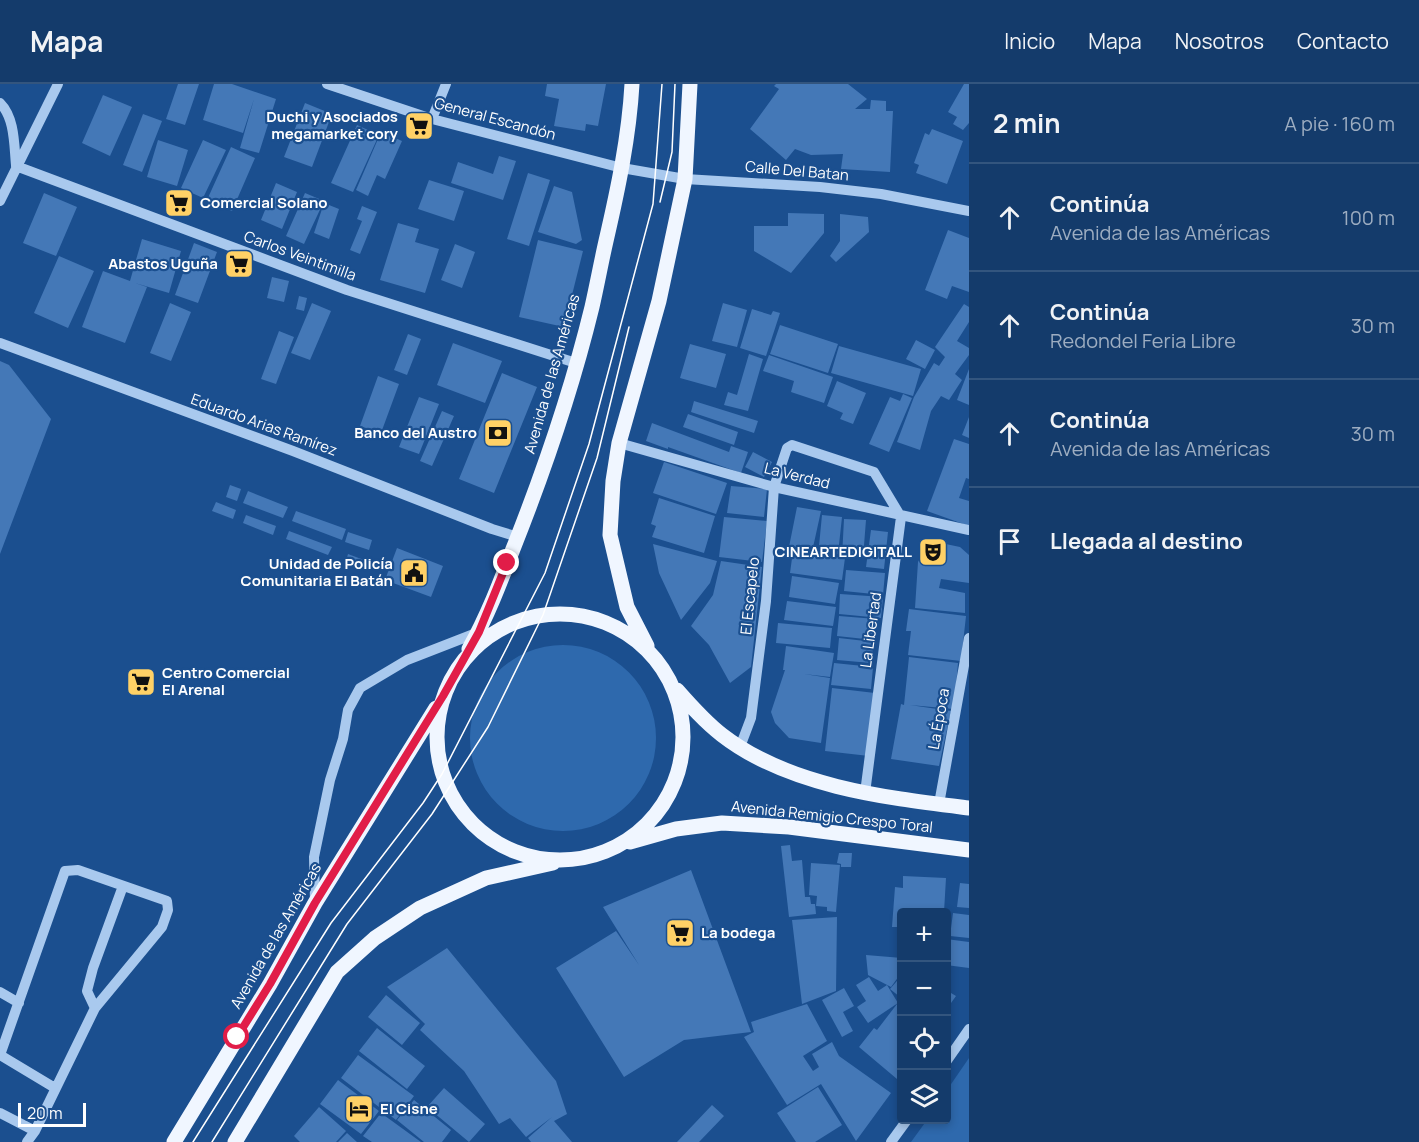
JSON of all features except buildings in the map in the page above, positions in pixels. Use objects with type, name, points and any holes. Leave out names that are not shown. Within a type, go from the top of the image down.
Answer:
[{"type":"main road","name":"Avenida de las Américas","points":[[174,1142],[270,984],[315,903],[411,750],[479,632],[518,537],[550,450],[592,307],[622,168],[631,114],[632,84]]},
{"type":"main road","points":[[649,652],[627,607],[610,535],[613,482],[619,442],[659,301],[685,179],[690,84]]},
{"type":"main road","points":[[235,1142],[337,972],[375,938],[420,908],[486,878],[594,856],[622,844],[646,826],[666,802],[679,774],[684,743],[681,712],[671,683],[662,667],[649,652],[627,634],[601,621],[572,615],[543,615],[520,621],[499,631],[479,644],[463,661]]},
{"type":"main road","name":"Avenida Remigio Crespo Toral","points":[[671,683],[700,716],[740,747],[760,759],[801,775],[865,793],[969,808]]},
{"type":"main road","points":[[443,696],[437,722],[436,748],[448,789],[467,819],[503,846],[528,856],[563,861]]},
{"type":"main road","name":"Avenida Remigio Crespo Toral","points":[[622,844],[676,829],[722,823],[789,827],[969,850]]},
{"type":"street","points":[[0,201],[58,84]]},
{"type":"street","name":"General Escandón","points":[[327,84],[432,119],[622,168]]},
{"type":"street","points":[[432,119],[446,84]]},
{"type":"street","points":[[0,103],[7,110],[12,127],[16,166]]},
{"type":"street","name":"Carlos Veintimilla","points":[[16,166],[347,290],[576,363]]},
{"type":"street","name":"Calle Del Batan","points":[[622,168],[685,179],[820,187],[881,194],[969,211]]},
{"type":"street","name":"Eduardo Arias Ramírez","points":[[0,343],[518,537]]},
{"type":"street","name":"La Verdad","points":[[619,442],[774,487],[969,530]]},
{"type":"street","name":"El Escapelo","points":[[740,747],[751,718],[759,659],[766,601],[774,487],[787,448],[792,445],[874,472],[902,517]]},
{"type":"street","name":"La Libertad","points":[[865,793],[902,517]]},
{"type":"street","points":[[315,903],[314,857],[330,780],[343,739],[348,710],[360,688],[407,660],[479,632]]},
{"type":"street","name":"La Época","points":[[939,804],[969,638]]},
{"type":"street","points":[[27,1142],[35,1131],[95,1008],[162,927],[168,910],[167,901],[78,870],[65,872],[0,1055],[55,1088]]},
{"type":"street","points":[[95,1008],[87,991],[123,885]]},
{"type":"street","points":[[0,992],[19,1003]]},
{"type":"street","points":[[951,1055],[969,1029]]},
{"type":"street","points":[[0,1113],[35,1131]]},
{"type":"street","points":[[891,1142],[904,1124]]},
{"type":"shaded area","points":[[563,645],[599,652],[629,672],[649,702],[656,738],[649,774],[629,804],[599,824],[563,831],[527,824],[497,804],[477,774],[470,738],[477,702],[497,672],[527,652]]},
{"type":"shaded area","points":[[969,1058],[969,1142],[911,1142],[924,1124],[951,1124],[951,1084]]},
{"type":"tram line","points":[[193,1142],[331,923],[423,803],[442,774],[545,573],[589,444],[653,204],[662,84]]},
{"type":"tram line","points":[[660,202],[672,152],[675,84]]},
{"type":"tram line","points":[[212,1142],[347,924],[432,814],[488,727],[543,615],[597,458],[629,327]]},
{"type":"place","name":"Duchi y Asociados megamarket cory","points":[[419,126]]},
{"type":"place","name":"Comercial Solano","points":[[179,203]]},
{"type":"place","name":"Abastos Uguña","points":[[239,264]]},
{"type":"place","name":"Banco del Austro","points":[[498,433]]},
{"type":"place","name":"CINEARTEDIGITALL","points":[[933,552]]},
{"type":"place","name":"Unidad de Policía Comunitaria El Batán","points":[[414,573]]},
{"type":"place","name":"Centro Comercial El Arenal","points":[[141,682]]},
{"type":"place","name":"La bodega","points":[[680,933]]},
{"type":"place","name":"El Cisne","points":[[359,1109]]},
{"type":"route","points":[[237,1037],[270,984],[315,903],[443,696],[479,632],[507,563]]}]
